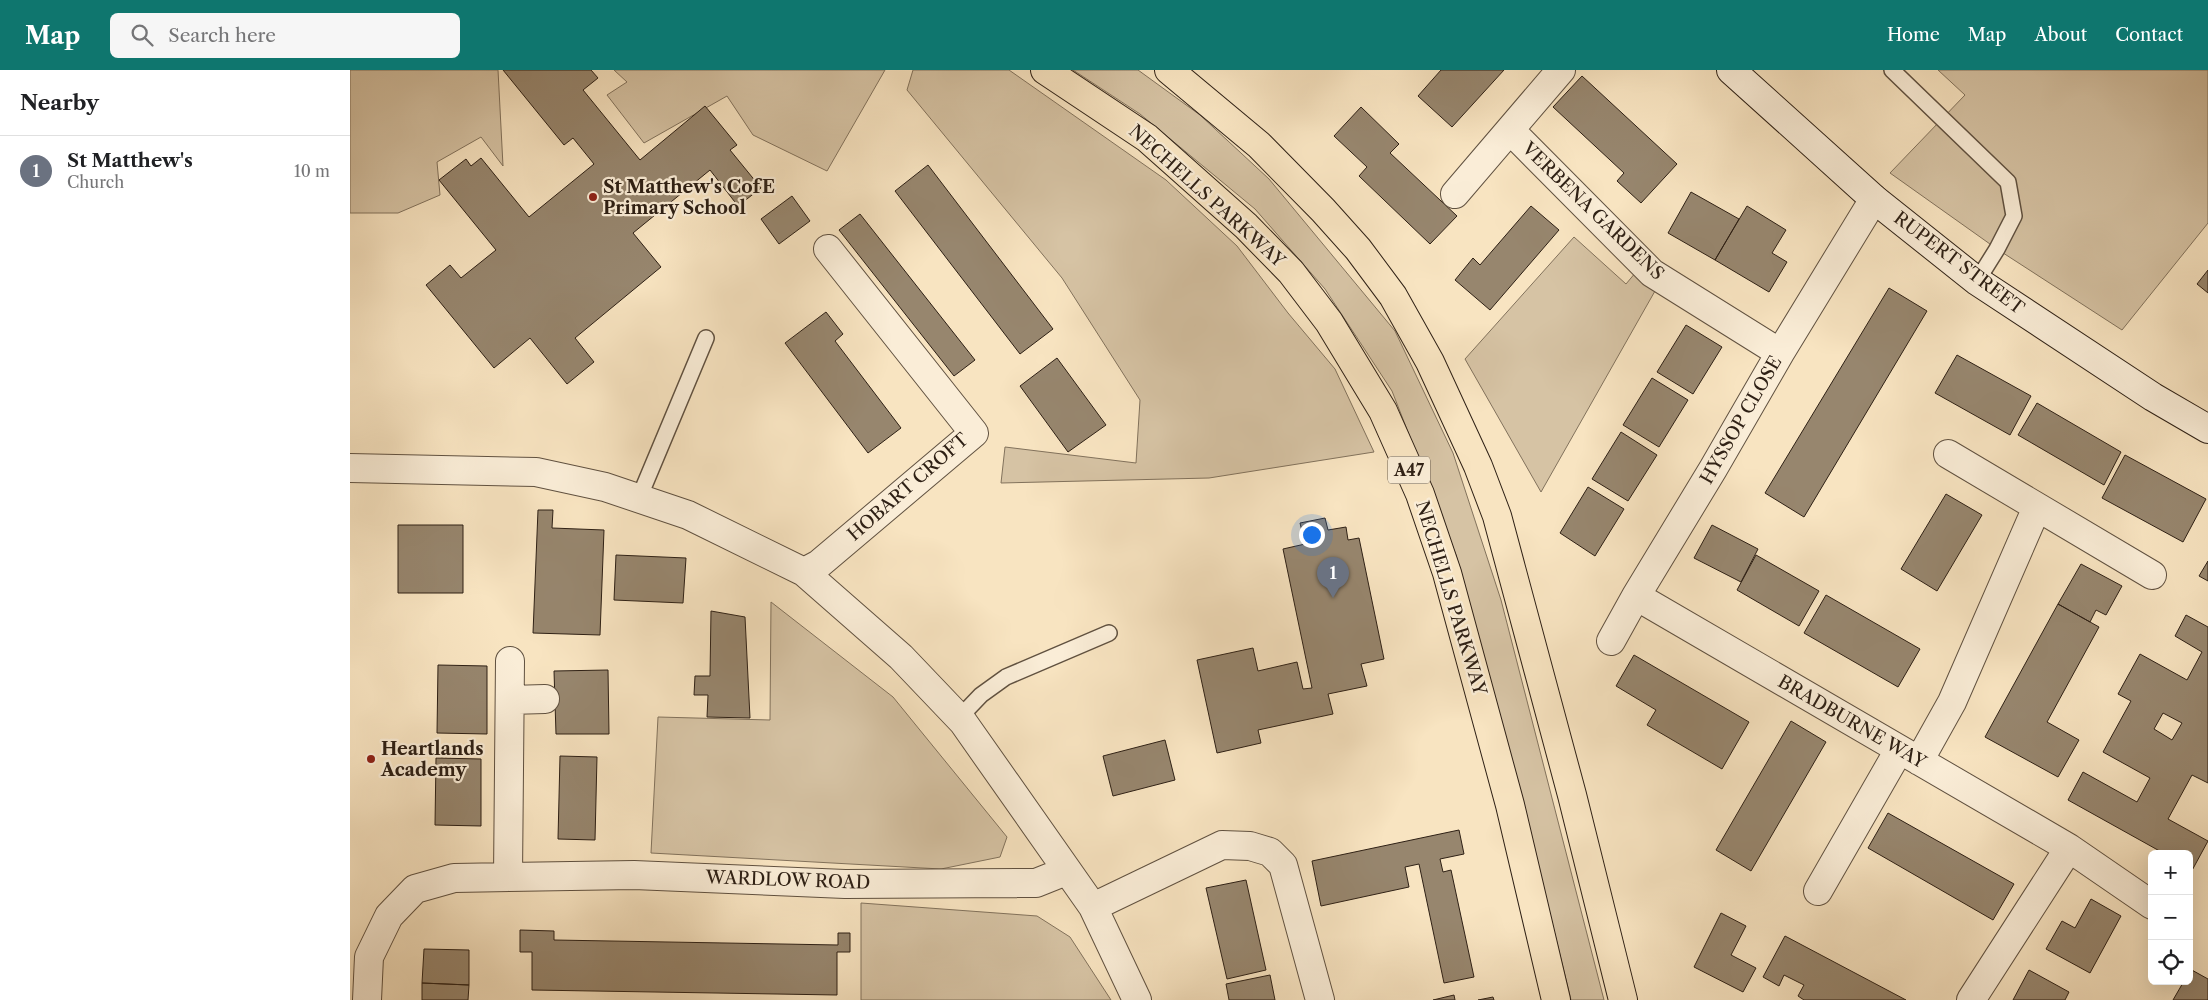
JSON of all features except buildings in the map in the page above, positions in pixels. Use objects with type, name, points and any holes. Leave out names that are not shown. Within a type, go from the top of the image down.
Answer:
[{"type":"main road","name":"NECHELLS PARKWAY","points":[[1046,70],[1147,138],[1252,233],[1291,272],[1329,322],[1383,411],[1420,494],[1447,573],[1510,805],[1556,1000]]},
{"type":"main road","points":[[1169,70],[1259,145],[1323,210],[1358,250],[1393,296],[1430,362],[1478,466],[1497,516],[1572,795],[1623,1000]]},
{"type":"street","points":[[1454,194],[1561,70]]},
{"type":"street","name":"RUPERT STREET","points":[[1731,70],[1874,199],[1977,281],[2153,397],[2208,429]]},
{"type":"street","name":"VERBENA GARDENS","points":[[1510,130],[1652,273],[1780,353]]},
{"type":"street","name":"HYSSOP CLOSE","points":[[1611,642],[1636,596],[1780,353],[1874,199]]},
{"type":"street","name":"HOBART CROFT","points":[[804,572],[818,564],[974,433],[828,249]]},
{"type":"street","points":[[1948,454],[2152,575]]},
{"type":"street","points":[[350,468],[536,472],[605,487],[688,515],[804,572],[901,657],[959,718],[1093,907],[1137,1000]]},
{"type":"street","points":[[1818,891],[1909,756],[1952,702],[2037,507]]},
{"type":"street","name":"BRADBURNE WAY","points":[[1636,596],[2069,848],[2148,902]]},
{"type":"street","points":[[508,877],[510,661]]},
{"type":"street","points":[[510,700],[545,699]]},
{"type":"street","points":[[1093,907],[1222,845],[1250,846],[1270,852],[1284,864],[1320,1000]]},
{"type":"street","points":[[1971,1000],[2069,848]]},
{"type":"street","name":"WARDLOW ROAD","points":[[367,1000],[369,957],[389,916],[415,889],[454,878],[634,875],[845,884],[1036,883],[1066,871]]},
{"type":"lane","points":[[1892,70],[2008,182],[2014,216],[1997,249],[1977,281]]},
{"type":"lane","points":[[639,498],[706,338]]},
{"type":"lane","points":[[959,718],[981,695],[1006,677],[1109,633]]},
{"type":"shaded area","points":[[350,70],[498,70],[503,166],[481,137],[437,162],[440,195],[398,213],[350,213]]},
{"type":"shaded area","points":[[614,70],[885,70],[827,171],[753,135],[727,96],[644,143],[607,95],[627,82]]},
{"type":"shaded area","points":[[913,70],[1009,70],[1166,180],[1237,246],[1288,313],[1335,369],[1374,452],[1209,478],[1001,483],[1005,447],[1136,463],[1140,400],[1062,278],[907,90]]},
{"type":"shaded area","points":[[1073,70],[1138,70],[1200,115],[1269,179],[1395,331],[1453,453],[1501,600],[1604,1000],[1571,1000],[1514,767],[1456,555],[1392,391],[1325,289],[1255,209],[1140,114]]},
{"type":"shaded area","points":[[1938,70],[2208,70],[2208,223],[2122,330],[1997,249],[1890,173],[1965,95]]},
{"type":"shaded area","points":[[1574,237],[1626,284],[1636,272],[1655,291],[1541,492],[1465,359]]},
{"type":"shaded area","points":[[771,602],[893,697],[1007,837],[1000,857],[941,869],[651,853],[658,717],[770,720]]},
{"type":"shaded area","points":[[861,903],[1037,916],[1070,937],[1111,1000],[861,1000]]},
{"type":"place","name":"St Matthew's CofE Primary School","points":[[593,197]]},
{"type":"place","name":"St Matthew's","points":[[1333,598]]},
{"type":"place","name":"Heartlands Academy","points":[[371,759]]}]
